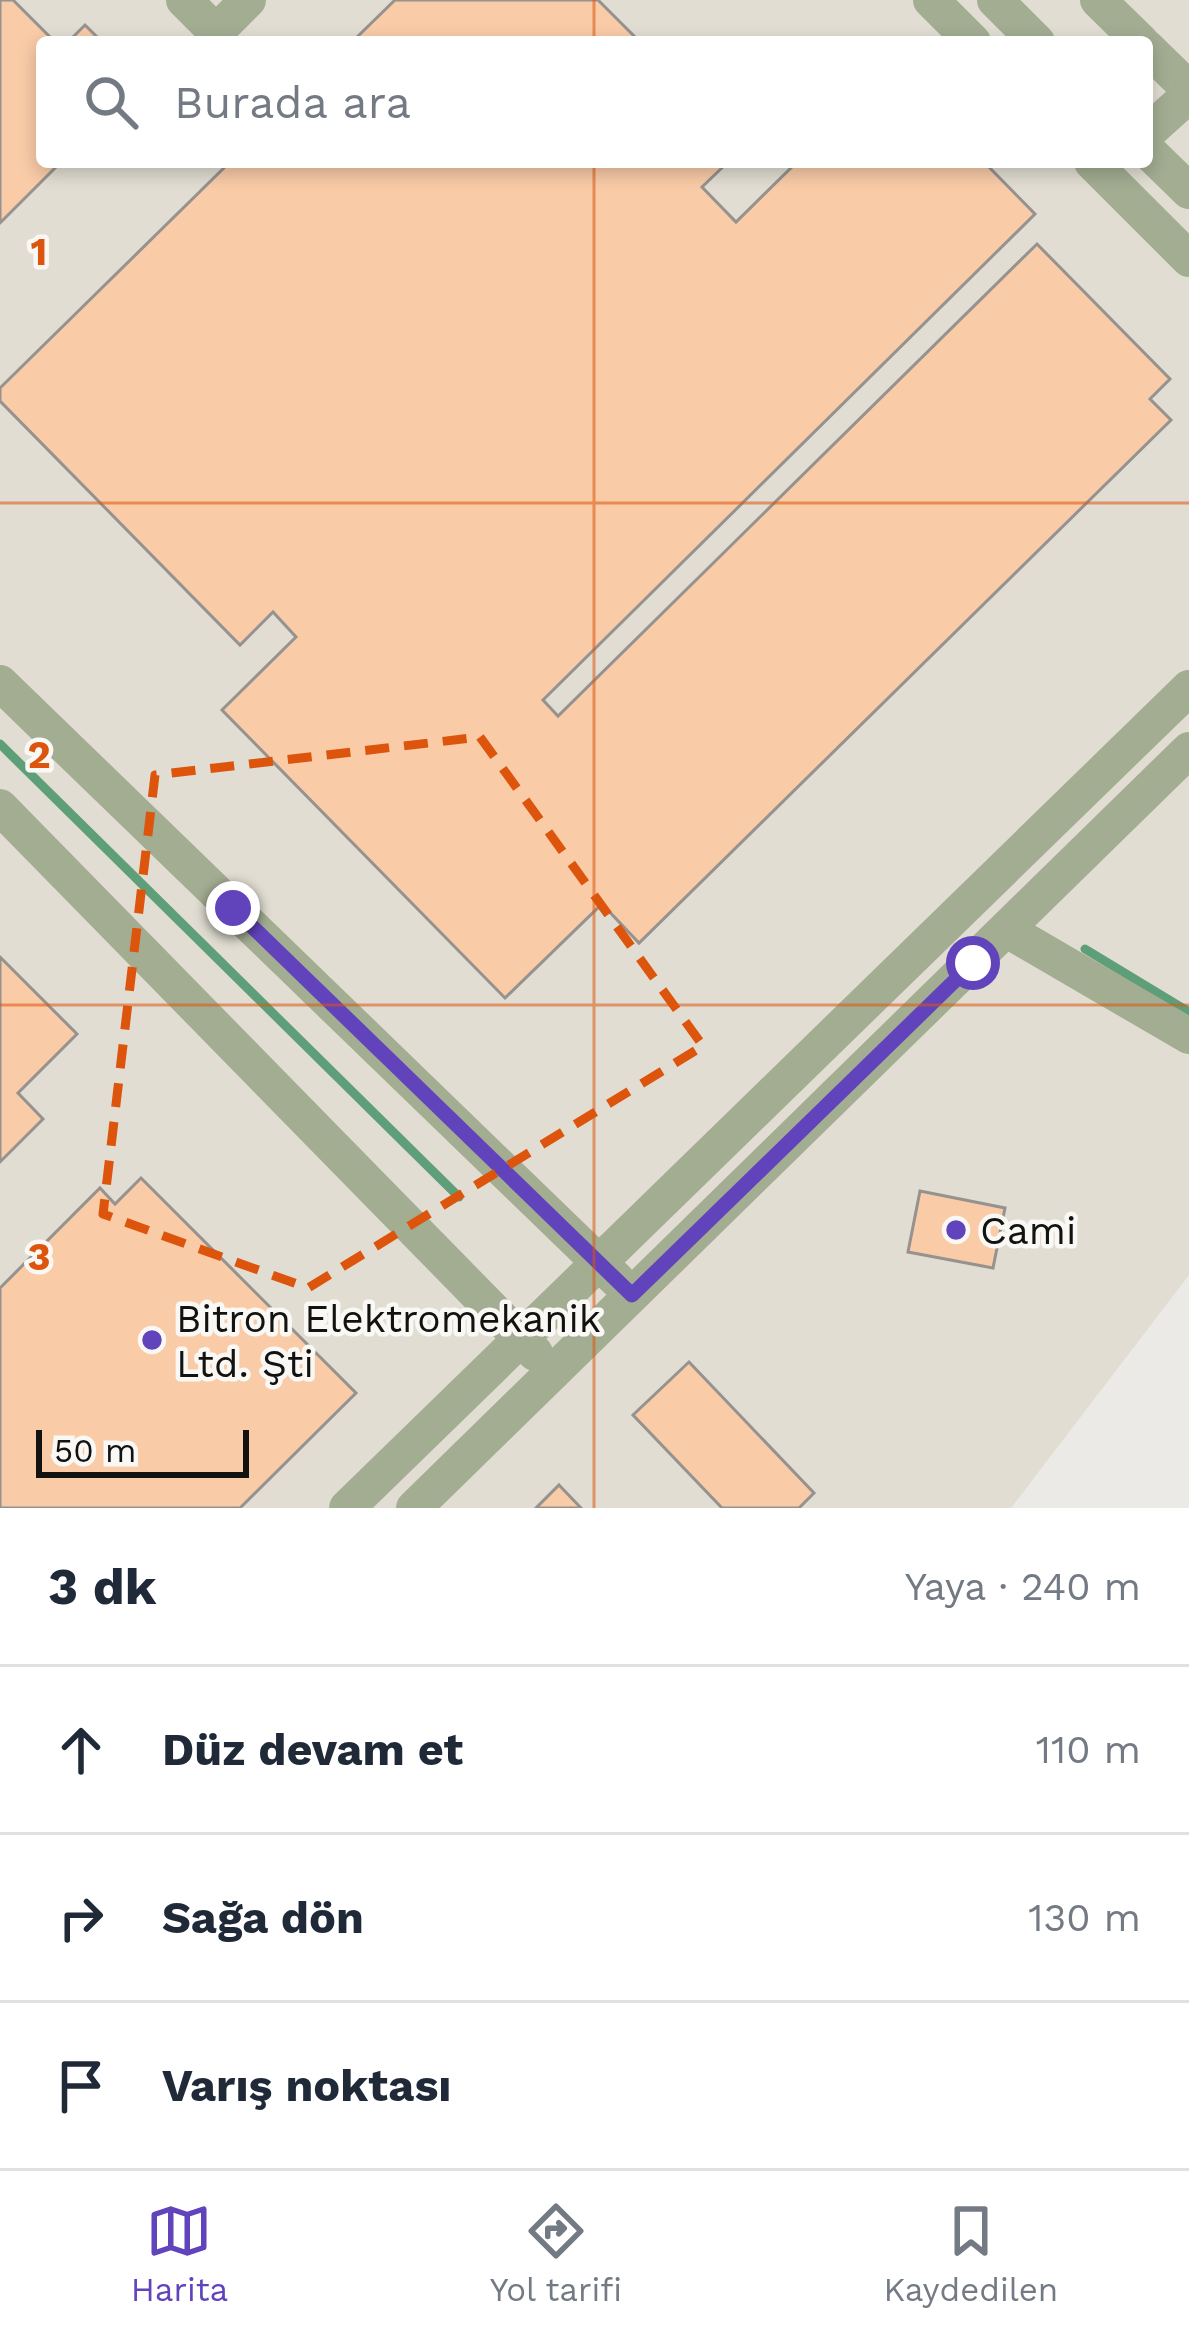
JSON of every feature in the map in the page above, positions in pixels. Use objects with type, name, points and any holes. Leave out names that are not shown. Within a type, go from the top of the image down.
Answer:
[{"type":"street","points":[[184,0],[216,32],[248,0]]},
{"type":"street","points":[[931,0],[967,36]]},
{"type":"street","points":[[994,0],[1031,36]]},
{"type":"street","points":[[1098,0],[1135,36]]},
{"type":"street","points":[[1153,54],[1189,92],[1153,127]]},
{"type":"street","points":[[1153,156],[1189,191]]},
{"type":"street","points":[[1099,168],[1189,259]]},
{"type":"street","points":[[0,683],[632,1295]]},
{"type":"street","points":[[347,1508],[1189,688]]},
{"type":"street","points":[[414,1508],[1189,750]]},
{"type":"street","points":[[0,807],[551,1370]]},
{"type":"street","points":[[1007,930],[1189,1036]]},
{"type":"highlighted area","points":[[480,737],[703,1046],[308,1288],[103,1214],[155,775]]},
{"type":"shaded area","points":[[0,0],[1189,0],[1189,1275],[1011,1508],[0,1508]]},
{"type":"building","points":[[0,0],[13,0],[49,36],[36,36],[36,168],[55,168],[0,223]]},
{"type":"building","points":[[395,0],[598,0],[634,36],[358,36]]},
{"type":"building","points":[[85,25],[96,36],[74,36]]},
{"type":"building","points":[[224,168],[722,168],[702,187],[736,222],[791,168],[990,168],[1035,214],[543,700],[558,716],[1037,244],[1170,379],[1150,399],[1171,420],[639,943],[602,904],[505,998],[222,710],[296,637],[273,612],[240,645],[0,401],[0,388]]},
{"type":"building","points":[[0,957],[77,1034],[18,1093],[43,1119],[0,1162]]},
{"type":"building","name":"Bitron Elektromekanik Ltd. Şti","points":[[141,1178],[356,1393],[240,1508],[0,1508],[0,1288],[100,1188],[115,1204]]},
{"type":"building","name":"Cami","points":[[920,1191],[1005,1208],[993,1268],[908,1252]]},
{"type":"building","points":[[689,1362],[814,1493],[799,1508],[722,1508],[633,1415]]},
{"type":"building","points":[[559,1485],[581,1508],[536,1508]]},
{"type":"waterway","points":[[0,744],[459,1197]]},
{"type":"waterway","points":[[1085,949],[1189,1012]]},
{"type":"place","name":"Cami","points":[[956,1230]]},
{"type":"place","name":"Bitron Elektromekanik Ltd. Şti","points":[[152,1340]]},
{"type":"route","points":[[233,908],[632,1295],[973,963]]}]
